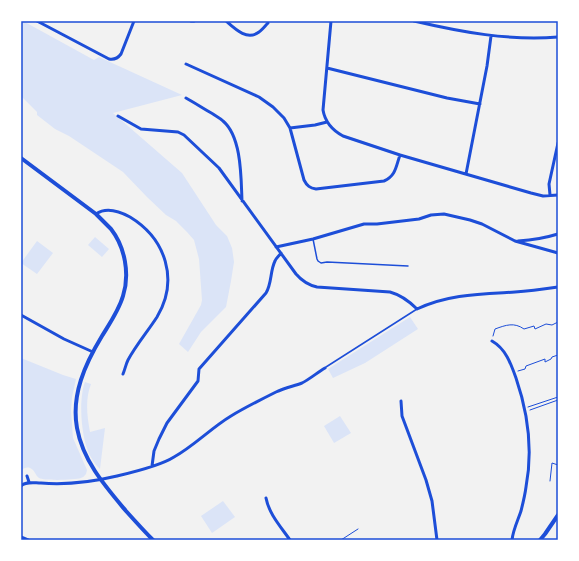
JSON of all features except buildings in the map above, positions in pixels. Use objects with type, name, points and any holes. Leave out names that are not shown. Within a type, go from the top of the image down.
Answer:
[{"type":"street","points":[[37,21],[112,59],[120,56],[134,21]]},
{"type":"street","points":[[226,21],[241,34],[246,35],[253,35],[260,32],[268,23]]},
{"type":"street","points":[[331,21],[323,110],[327,122],[335,132],[400,155],[531,193],[543,196],[558,195]]},
{"type":"street","points":[[414,21],[463,32],[491,36],[558,37]]},
{"type":"street","points":[[466,174],[488,66],[491,36]]},
{"type":"street","points":[[186,64],[259,97],[273,107],[284,118],[290,128],[304,180],[311,188],[316,189],[384,181],[390,178],[393,174],[400,155]]},
{"type":"street","points":[[327,68],[447,98],[480,104]]},
{"type":"street","points":[[186,98],[223,121],[231,131],[238,148],[242,201]]},
{"type":"street","points":[[118,116],[141,129],[178,132],[184,135],[219,168],[281,254],[302,280],[310,285],[316,287],[390,292],[399,295],[417,309],[438,300],[459,296],[558,287]]},
{"type":"street","points":[[290,128],[327,122]]},
{"type":"street","points":[[550,195],[549,184],[558,143]]},
{"type":"street","points":[[21,158],[96,214],[111,230],[120,244],[125,263],[126,278],[124,295],[119,307],[85,368],[76,396],[77,426],[79,437],[85,452],[100,479],[153,540]]},
{"type":"street","points":[[96,214],[107,210],[117,212],[139,223],[156,241],[163,254],[167,267],[167,293],[163,305],[128,360],[123,374]]},
{"type":"street","points":[[276,247],[313,239],[364,224],[419,219],[431,215],[444,214],[482,224],[515,241],[558,253]]},
{"type":"street","points":[[515,241],[558,235]]},
{"type":"street","points":[[152,466],[154,451],[159,439],[167,423],[198,381],[199,369],[266,293],[269,288],[273,265],[275,260],[281,254]]},
{"type":"street","points":[[21,315],[58,336],[93,352]]},
{"type":"street","points":[[492,341],[505,352],[514,372],[525,410],[529,445],[529,469],[526,486],[521,509],[512,535],[512,540]]},
{"type":"street","points":[[21,486],[29,482],[54,484],[100,479],[162,464],[184,452],[231,416],[277,392],[303,382],[325,368]]},
{"type":"street","points":[[401,401],[402,416],[425,476],[432,501],[436,540]]},
{"type":"street","points":[[27,476],[29,482]]},
{"type":"street","points":[[266,498],[271,512],[290,540]]},
{"type":"street","points":[[540,540],[558,515]]},
{"type":"street","points":[[21,537],[28,540]]},
{"type":"lane","points":[[313,239],[317,259],[321,263],[327,262],[408,266]]},
{"type":"lane","points":[[325,368],[417,309]]},
{"type":"path","points":[[492,341],[495,329],[504,326],[514,324],[524,329],[534,326],[535,329],[546,324],[552,325],[558,322]]},
{"type":"path","points":[[514,372],[525,369],[526,366],[545,359],[545,362],[558,355]]},
{"type":"path","points":[[525,410],[558,397]]},
{"type":"path","points":[[525,410],[558,400]]},
{"type":"path","points":[[550,481],[552,463],[558,465]]},
{"type":"path","points":[[341,540],[358,529]]},
{"type":"shaded area","points":[[21,21],[94,60],[99,57],[182,95],[113,113],[182,173],[216,225],[227,236],[232,248],[234,262],[226,307],[201,332],[188,352],[179,344],[201,305],[202,300],[199,259],[194,240],[176,221],[166,215],[147,197],[123,172],[69,136],[55,129],[37,115],[37,112],[21,96]]},
{"type":"shaded area","points":[[95,237],[109,249],[102,257],[88,245]]},
{"type":"shaded area","points":[[37,241],[53,253],[37,274],[21,263]]},
{"type":"shaded area","points":[[410,317],[418,329],[365,363],[333,378],[328,369]]},
{"type":"shaded area","points":[[21,358],[76,379],[71,411],[73,438],[87,470],[83,477],[66,480],[47,480],[39,478],[30,468],[21,470]]},
{"type":"shaded area","points":[[85,382],[91,384],[87,408],[90,432],[105,428],[100,469],[88,452],[83,432],[81,410]]},
{"type":"shaded area","points":[[340,416],[351,433],[334,443],[324,426]]},
{"type":"shaded area","points":[[223,501],[235,517],[212,533],[201,516]]}]
